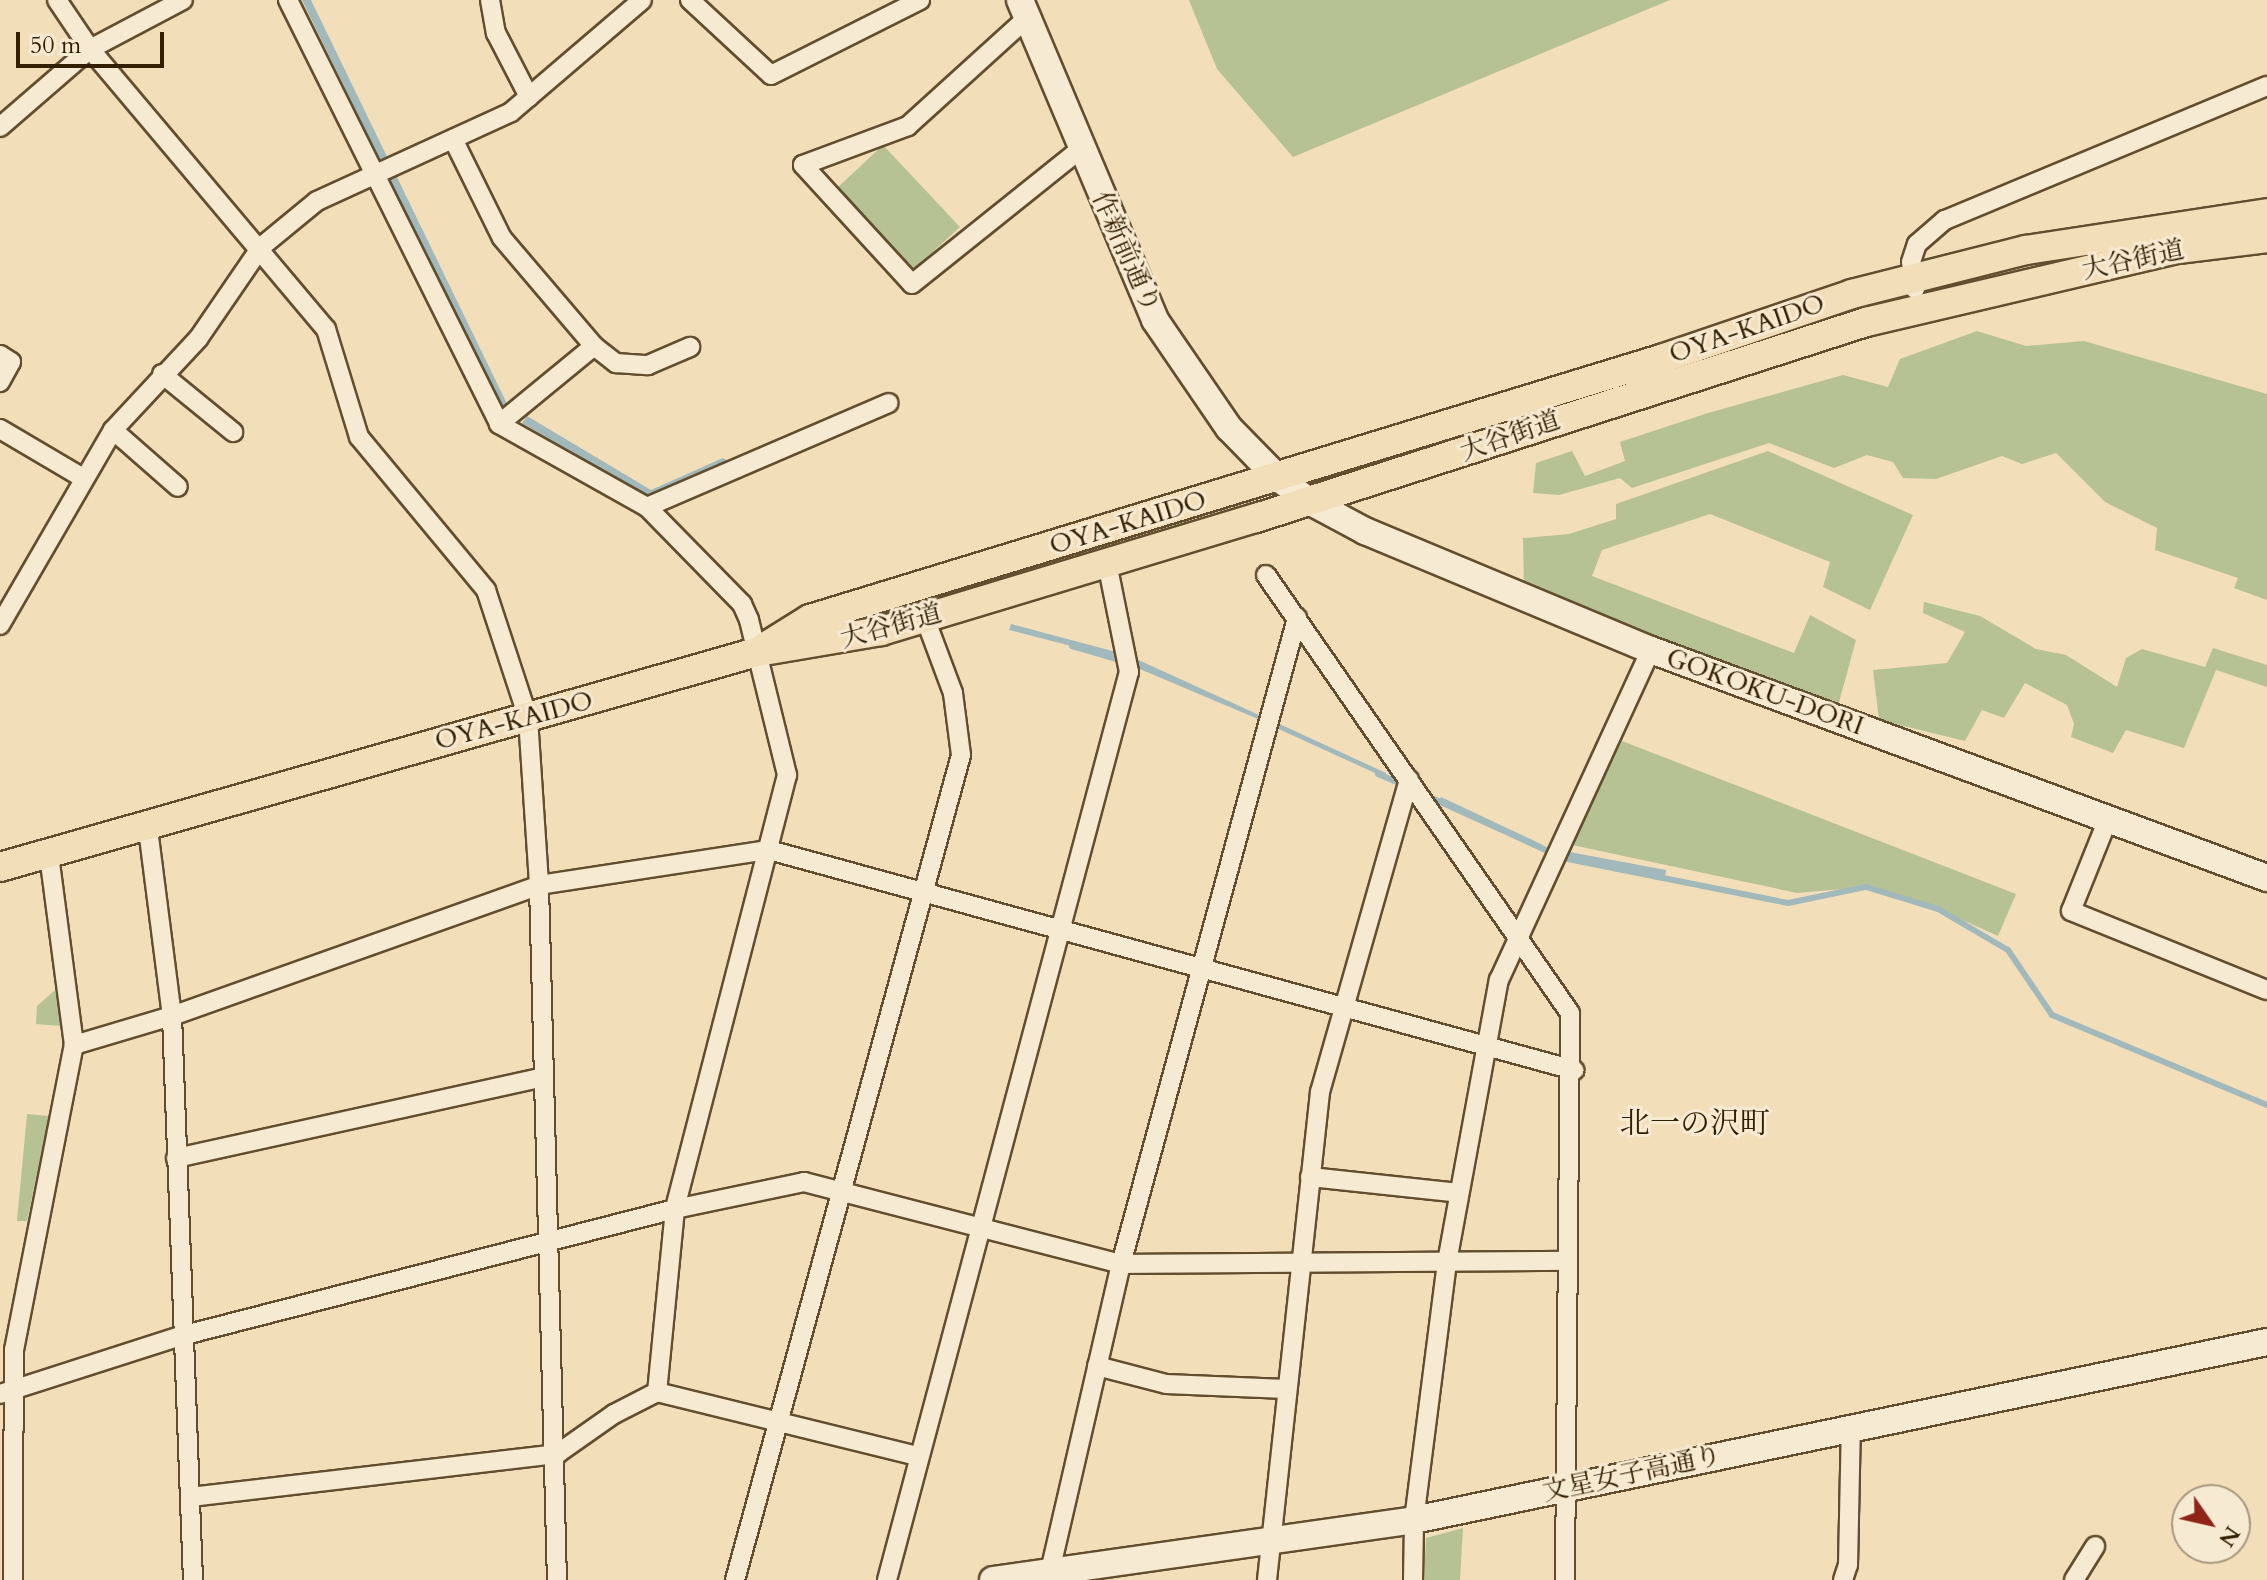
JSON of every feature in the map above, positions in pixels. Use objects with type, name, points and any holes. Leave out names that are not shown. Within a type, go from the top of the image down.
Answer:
[{"type":"main road","name":"OYA-KAIDO","points":[[0,867],[148,829],[336,768],[528,718],[757,652],[810,619],[1913,278],[2072,242],[2267,213]]},
{"type":"main road","name":"大谷街道","points":[[757,652],[832,642],[925,618],[1309,501],[1724,364],[1920,308],[2178,249],[2267,238]]},
{"type":"street","points":[[57,0],[90,49],[261,247],[326,329],[359,437],[486,590],[528,718],[539,885],[547,1244],[557,1454],[557,1580]]},
{"type":"street","points":[[0,127],[90,49],[183,0]]},
{"type":"street","points":[[288,0],[499,424],[647,507],[742,604],[757,652],[787,775],[675,1209],[657,1392]]},
{"type":"street","points":[[490,0],[496,33],[529,97]]},
{"type":"street","points":[[0,625],[113,430],[162,374],[198,339],[261,247],[317,201],[453,139],[529,97],[642,0]]},
{"type":"street","points":[[690,0],[771,75],[920,0]]},
{"type":"street","points":[[1023,9],[908,126],[803,165],[912,284],[1082,148]]},
{"type":"street","name":"作新前通り","points":[[1023,9],[1155,320],[1210,403],[1277,477]]},
{"type":"street","points":[[1920,308],[1913,278],[1917,244],[1945,220],[2267,86]]},
{"type":"street","points":[[453,139],[502,238],[594,346],[616,363],[648,365],[690,347]]},
{"type":"street","points":[[499,424],[594,346]]},
{"type":"street","points":[[0,355],[11,362],[0,382]]},
{"type":"street","points":[[162,374],[233,432]]},
{"type":"street","points":[[647,507],[889,403]]},
{"type":"street","points":[[0,429],[83,478]]},
{"type":"street","points":[[113,430],[178,487]]},
{"type":"street","name":"GOKOKU-DORI","points":[[1277,477],[1309,501],[1365,531],[1651,650],[2267,878]]},
{"type":"street","points":[[887,1580],[1129,672],[1107,563]]},
{"type":"street","points":[[1266,575],[1570,1013],[1574,1070],[1568,1261],[1565,1580]]},
{"type":"street","points":[[735,1580],[961,755],[953,693],[925,618]]},
{"type":"street","points":[[1048,1576],[1121,1264],[1297,618]]},
{"type":"street","points":[[1413,1580],[1414,1520],[1447,1262],[1484,1044],[1517,935],[1651,650]]},
{"type":"street","points":[[1267,1580],[1320,1092],[1342,1005],[1409,779]]},
{"type":"street","points":[[2108,819],[2071,911],[2267,990]]},
{"type":"street","points":[[148,829],[172,1016],[181,1336],[193,1580]]},
{"type":"street","points":[[74,1045],[172,1016],[539,885],[769,850],[1574,1070]]},
{"type":"street","points":[[13,1580],[7,1392],[20,1298],[74,1045],[49,856]]},
{"type":"street","points":[[176,1158],[543,1077]]},
{"type":"street","points":[[1310,1177],[1459,1193]]},
{"type":"street","points":[[7,1392],[181,1336],[675,1209],[804,1182],[1121,1264],[1568,1261]]},
{"type":"street","name":"文星女子高通り","points":[[993,1580],[1048,1576],[1414,1520],[2267,1342]]},
{"type":"street","points":[[1097,1366],[1166,1384],[1286,1389]]},
{"type":"street","points":[[191,1497],[557,1454],[614,1414],[657,1392],[778,1418],[918,1456]]},
{"type":"street","points":[[1844,1580],[1848,1565],[1851,1427]]},
{"type":"street","points":[[2074,1580],[2095,1546]]},
{"type":"green space","points":[[1189,0],[1670,0],[1293,157],[1217,69]]},
{"type":"green space","points":[[883,145],[960,227],[911,272],[835,190]]},
{"type":"green space","points":[[1977,331],[2026,346],[2084,341],[2267,394],[2267,600],[2234,588],[2238,578],[2155,550],[2157,528],[2105,502],[2056,453],[2022,464],[2002,456],[1936,479],[1903,478],[1893,462],[1867,455],[1834,468],[1769,443],[1632,488],[1620,478],[1559,495],[1533,493],[1536,463],[1572,451],[1585,476],[1625,461],[1620,442],[1708,413],[1843,375],[1888,387],[1900,359]]},
{"type":"green space","points":[[1768,451],[1913,515],[1870,610],[1823,587],[1830,562],[1710,514],[1602,550],[1592,576],[1794,653],[1810,615],[1856,640],[1838,706],[1524,586],[1523,538],[1569,534],[1616,519],[1616,504]]},
{"type":"green space","points":[[1924,602],[1980,616],[2036,649],[2066,655],[2117,687],[2126,658],[2142,649],[2205,667],[2213,648],[2267,665],[2267,687],[2216,670],[2184,748],[2126,730],[2113,753],[2071,737],[2074,724],[2067,705],[2025,683],[2004,718],[1982,710],[1965,741],[1879,720],[1873,670],[1947,663],[1965,632],[1923,613]]},
{"type":"green space","points":[[1622,741],[2016,894],[1998,936],[1938,909],[1866,887],[1797,893],[1572,845]]},
{"type":"green space","points":[[54,991],[59,993],[62,1026],[36,1024],[37,1006]]},
{"type":"green space","points":[[27,1114],[49,1116],[27,1221],[17,1221]]},
{"type":"green space","points":[[1463,1528],[1460,1580],[1424,1580],[1426,1538]]},
{"type":"water","points":[[302,0],[311,0],[509,408],[503,413]]},
{"type":"water","points":[[527,416],[651,490],[723,458],[734,464],[651,498],[522,423]]},
{"type":"water","points":[[1011,624],[1116,652],[1118,658],[1009,630]]},
{"type":"water","points":[[1132,657],[1259,715],[1258,719],[1135,667]]},
{"type":"water","points":[[1273,721],[1386,773],[1386,778],[1272,726]]},
{"type":"water","points":[[1441,797],[1543,845],[1541,848],[1439,801]]},
{"type":"water","points":[[1559,850],[1666,870],[1665,878],[1572,859],[1557,854]]},
{"type":"waterway","points":[[1072,646],[1123,661]]},
{"type":"waterway","points":[[1378,774],[1404,785]]},
{"type":"waterway","points":[[1425,795],[1563,858],[1788,903],[1866,887],[1938,909],[2008,950],[2052,1015],[2267,1105]]},
{"type":"district","name":"北一の沢町","points":[[1695,1124]]}]
